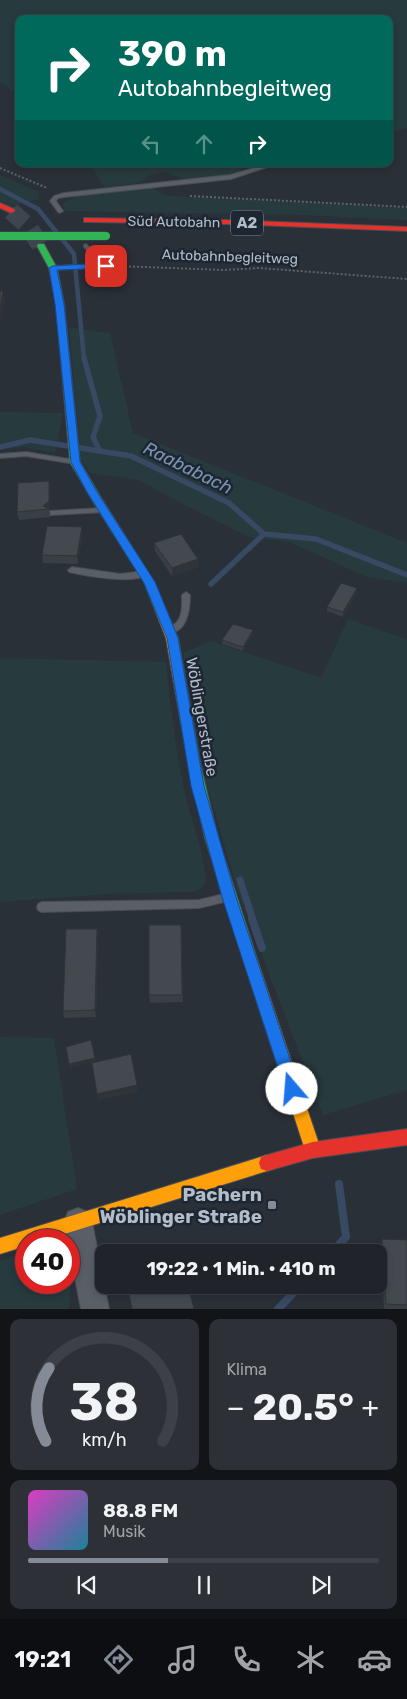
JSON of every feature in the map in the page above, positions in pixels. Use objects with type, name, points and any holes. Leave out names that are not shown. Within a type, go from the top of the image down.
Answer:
[{"type":"main road","points":[[0,205],[15,216],[0,220]]},
{"type":"main road","name":"Süd Autobahn","points":[[48,220],[225,222],[407,229]]},
{"type":"main road","name":"Süd Autobahn","points":[[0,236],[111,236]]},
{"type":"main road","name":"Wöblingerstraße","points":[[41,246],[55,268],[75,458],[103,510],[144,574],[160,605],[172,638],[198,786],[229,897],[313,1150]]},
{"type":"main road","points":[[0,1246],[313,1150],[407,1137]]},
{"type":"street","points":[[78,1222],[95,1309]]},
{"type":"lane","points":[[60,211],[53,202],[56,197],[64,195],[231,177],[263,167]]},
{"type":"lane","points":[[86,246],[106,266]]},
{"type":"lane","points":[[55,268],[106,266]]},
{"type":"lane","points":[[0,456],[26,454],[75,458]]},
{"type":"lane","points":[[50,513],[103,510]]},
{"type":"lane","points":[[72,570],[120,577],[144,574]]},
{"type":"lane","points":[[169,630],[178,627],[185,615],[186,596]]},
{"type":"lane","points":[[42,907],[199,904],[229,897]]},
{"type":"path","points":[[0,168],[64,195]]},
{"type":"path","points":[[154,185],[162,192],[172,195],[407,207]]},
{"type":"path","name":"Autobahnbegleitweg","points":[[106,266],[224,270],[259,268],[407,279]]},
{"type":"green space","points":[[0,0],[407,0],[407,128],[393,131],[393,15],[15,15],[15,92],[0,82]]},
{"type":"green space","points":[[91,167],[243,167],[238,173],[226,176],[184,179],[163,172],[151,175],[138,183],[105,187]]},
{"type":"green space","points":[[0,175],[39,192],[39,199],[11,206],[0,201]]},
{"type":"green space","points":[[153,188],[160,193],[171,196],[407,208],[407,220],[299,215],[63,211],[64,202],[77,196]]},
{"type":"green space","points":[[69,327],[110,333],[133,433],[407,543],[407,583],[367,577],[289,542],[249,537],[139,480],[90,473],[81,459]]},
{"type":"green space","points":[[0,412],[63,413],[55,453],[24,447],[0,449]]},
{"type":"green space","points":[[348,619],[407,639],[407,1090],[323,1115],[238,892],[200,762],[183,653],[211,641],[321,678]]},
{"type":"green space","points":[[0,658],[166,662],[180,767],[187,802],[201,852],[206,883],[195,892],[109,894],[0,902]]},
{"type":"green space","points":[[0,1037],[54,1038],[77,1189],[0,1215]]},
{"type":"green space","points":[[15,1256],[15,1294],[70,1294],[69,1309],[0,1309],[0,1261]]},
{"type":"building","points":[[0,291],[3,291],[0,310]]},
{"type":"building","points":[[49,481],[49,501],[43,506],[49,509],[17,512],[18,483]]},
{"type":"building","points":[[47,526],[82,527],[77,556],[42,555]]},
{"type":"building","points":[[181,534],[198,559],[172,568],[154,543]]},
{"type":"building","points":[[341,583],[357,588],[343,612],[327,607]]},
{"type":"building","points":[[233,624],[253,630],[243,647],[222,640]]},
{"type":"building","points":[[149,925],[181,925],[182,995],[149,995]]},
{"type":"building","points":[[66,929],[97,929],[95,1010],[63,1011]]},
{"type":"building","points":[[91,1040],[95,1058],[69,1064],[66,1047]]},
{"type":"building","points":[[131,1054],[137,1085],[97,1094],[92,1063]]},
{"type":"building","points":[[382,1239],[407,1240],[407,1305],[386,1304],[387,1244],[382,1244]]},
{"type":"building","points":[[129,1294],[190,1294],[194,1309],[132,1309]]},
{"type":"waterway","points":[[0,189],[38,209],[74,254],[84,359]]},
{"type":"waterway","points":[[84,358],[100,416],[93,437],[99,450]]},
{"type":"waterway","name":"Raababach","points":[[0,447],[30,440],[131,456],[229,503],[264,534]]},
{"type":"waterway","points":[[211,584],[264,534]]},
{"type":"waterway","name":"Raababach","points":[[264,534],[316,539],[407,575]]},
{"type":"waterway","points":[[240,880],[253,920]]},
{"type":"waterway","points":[[252,919],[262,948]]},
{"type":"waterway","points":[[339,1184],[346,1237],[339,1244]]},
{"type":"waterway","points":[[278,1309],[292,1294]]},
{"type":"tunnel","points":[[11,211],[28,226],[41,246]]},
{"type":"traffic: fast","points":[[0,236],[106,236]]},
{"type":"traffic: fast","points":[[41,246],[53,268],[60,304],[75,462],[99,503]]},
{"type":"traffic: fast","points":[[194,763],[226,888],[251,962]]},
{"type":"traffic: slow","points":[[99,503],[149,582],[172,638],[194,763]]},
{"type":"traffic: slow","points":[[251,962],[313,1150]]},
{"type":"traffic: slow","points":[[0,1246],[267,1163]]},
{"type":"traffic: jam","points":[[0,205],[11,211]]},
{"type":"traffic: jam","points":[[87,220],[225,222],[407,229]]},
{"type":"traffic: jam","points":[[267,1163],[313,1150],[407,1137]]},
{"type":"place","name":"Pachern Wöblinger Straße","points":[[272,1205]]},
{"type":"route","points":[[106,266],[53,268],[60,304],[76,462],[83,478],[149,582],[172,638],[198,786],[229,897],[292,1089]]}]
